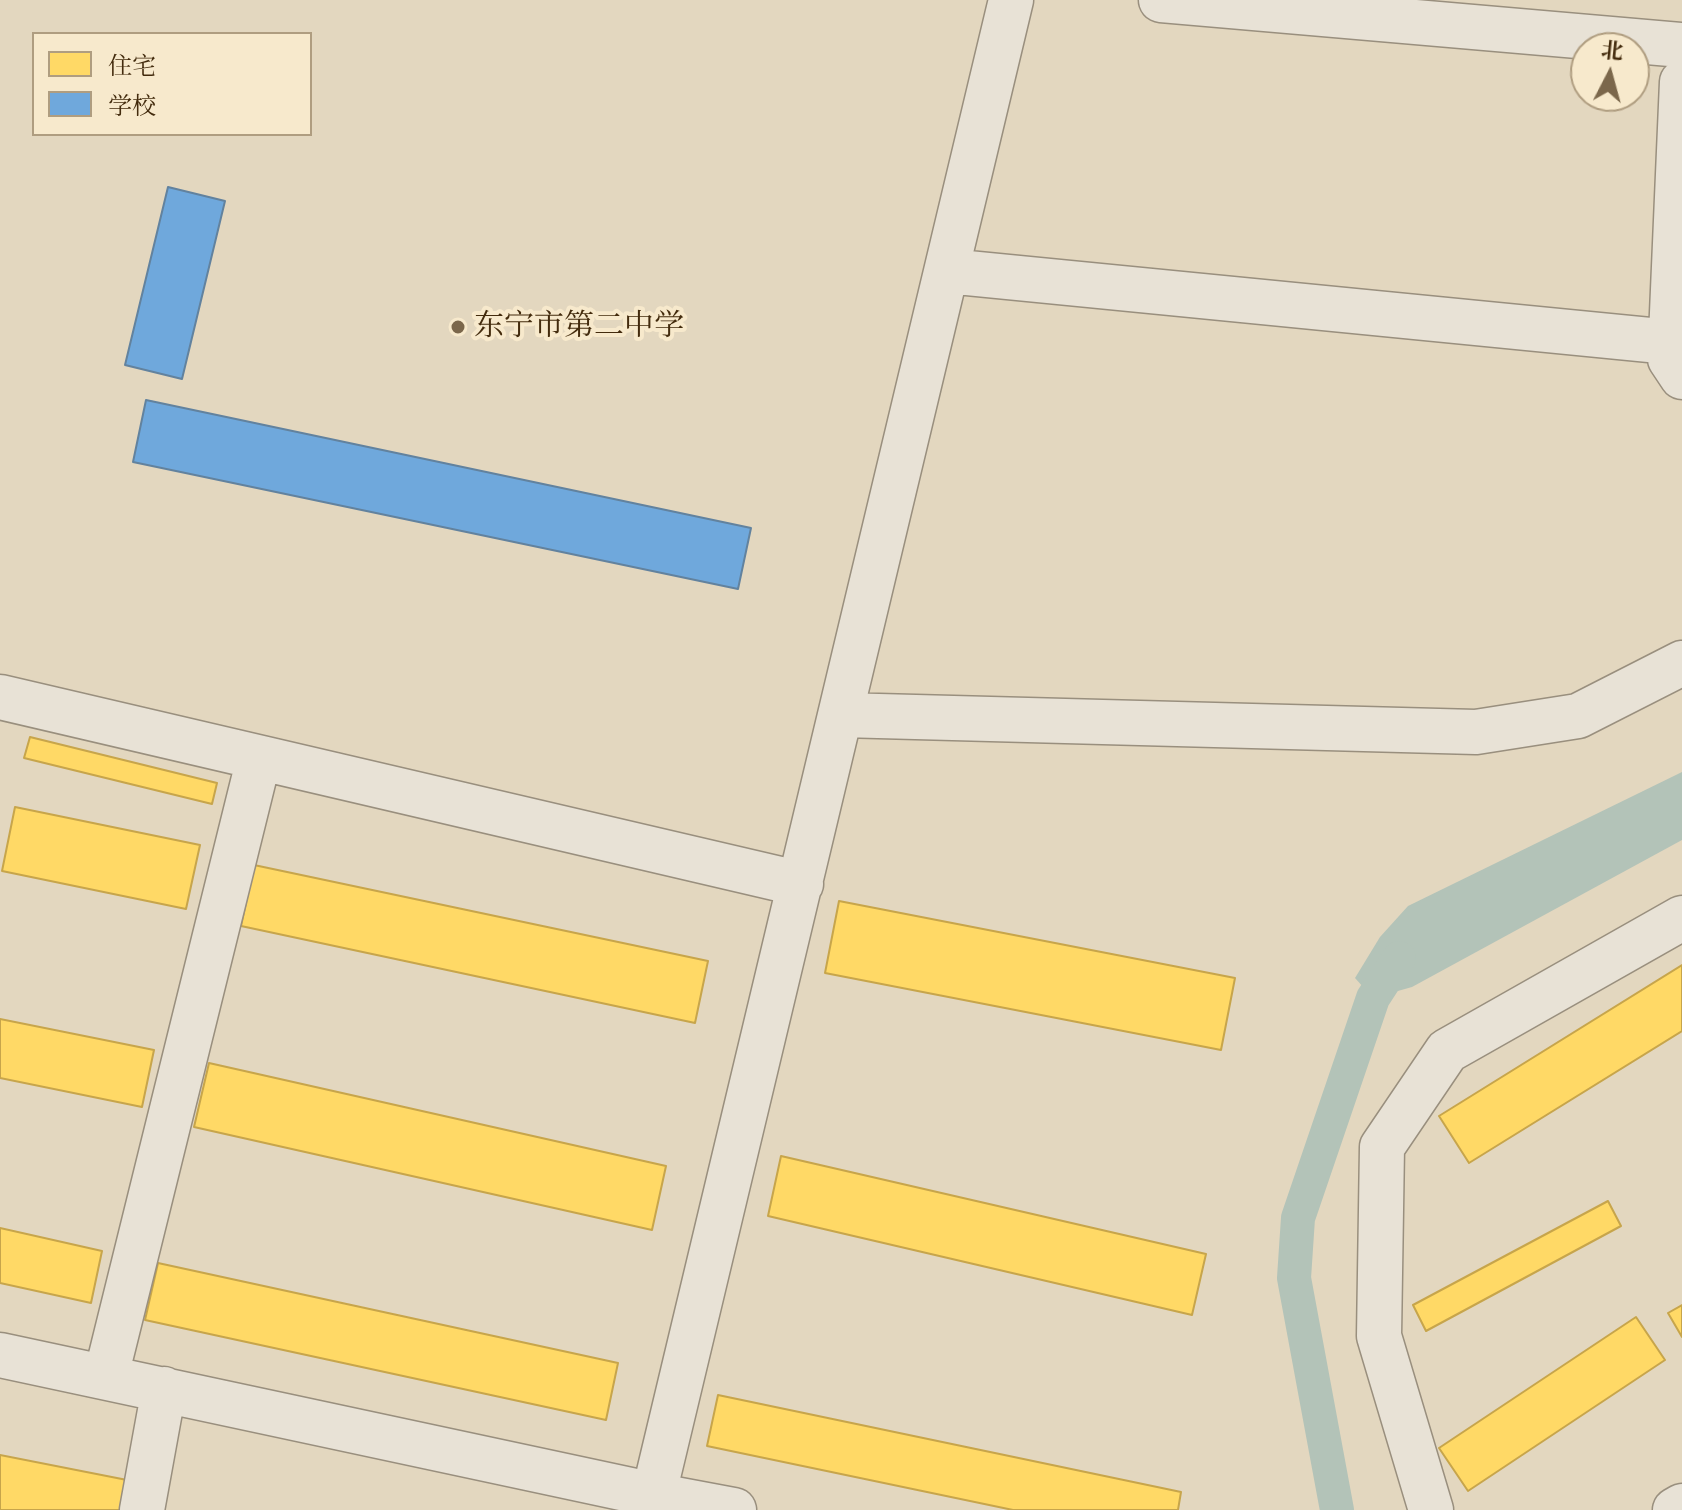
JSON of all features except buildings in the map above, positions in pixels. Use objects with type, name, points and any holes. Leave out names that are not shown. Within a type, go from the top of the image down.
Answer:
[{"type":"street","points":[[652,1503],[1011,0]]},
{"type":"street","points":[[1161,0],[1682,45]]},
{"type":"street","points":[[947,271],[1676,360],[1682,82]]},
{"type":"street","points":[[841,715],[1476,732],[1578,716],[1682,663]]},
{"type":"street","points":[[0,697],[801,884]]},
{"type":"street","points":[[106,1376],[259,758]]},
{"type":"street","points":[[1431,1510],[1379,1336],[1382,1147],[1447,1051],[1682,918]]},
{"type":"street","points":[[0,1355],[164,1389],[652,1503],[734,1510]]},
{"type":"street","points":[[142,1510],[164,1389]]},
{"type":"street","points":[[1675,1510],[1682,1506]]},
{"type":"shaded area","points":[[1682,772],[1682,840],[1412,987],[1373,998],[1355,978],[1380,937],[1408,906]]},
{"type":"waterway","points":[[1337,1510],[1294,1278],[1298,1218],[1373,998],[1399,958]]},
{"type":"place","name":"东宁市第二中学","points":[[458,327]]}]
